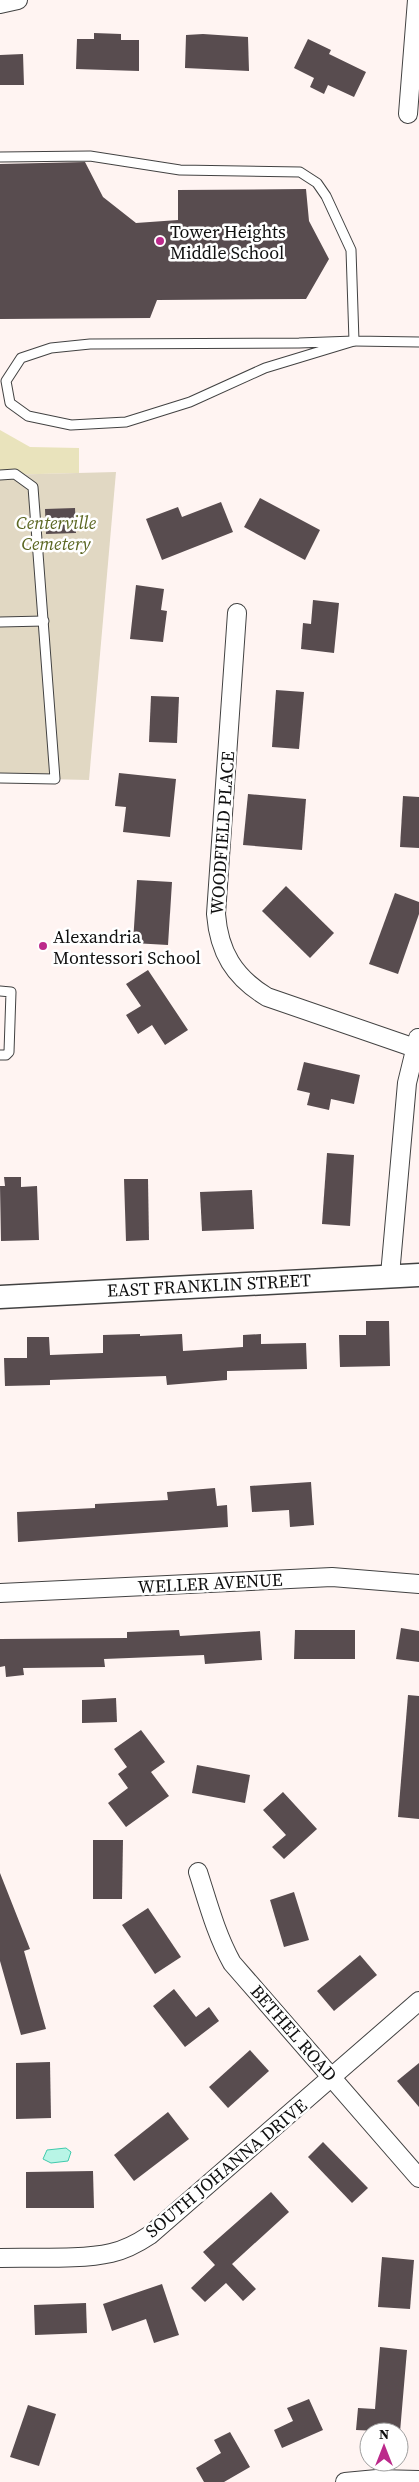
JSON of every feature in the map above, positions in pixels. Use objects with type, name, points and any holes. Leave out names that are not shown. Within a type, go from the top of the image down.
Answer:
[{"type":"street","points":[[0,4],[18,0]]},
{"type":"street","points":[[408,114],[417,0]]},
{"type":"street","name":"WOODFIELD PLACE","points":[[237,613],[216,914],[221,946],[238,976],[251,988],[267,997],[417,1042]]},
{"type":"street","points":[[390,1275],[407,1084],[417,1042]]},
{"type":"street","name":"EAST FRANKLIN STREET","points":[[0,1297],[390,1275],[419,1275]]},
{"type":"street","name":"WELLER AVENUE","points":[[0,1593],[332,1578],[419,1584]]},
{"type":"street","name":"BETHEL ROAD","points":[[198,1872],[216,1931],[232,1963],[419,2178]]},
{"type":"street","name":"SOUTH JOHANNA DRIVE","points":[[0,2258],[94,2255],[111,2253],[134,2245],[150,2235],[419,2001]]},
{"type":"street","points":[[345,2482],[377,2478],[419,2480]]},
{"type":"lane","points":[[0,156],[90,156],[180,170],[300,172],[317,183],[326,196],[351,250],[354,341]]},
{"type":"lane","points":[[354,341],[265,368],[190,402],[126,422],[71,425],[28,416],[10,403],[6,381],[21,358],[51,348],[90,344],[299,344],[354,341],[419,342]]},
{"type":"lane","points":[[0,475],[14,474],[33,487],[55,779],[0,778]]},
{"type":"lane","points":[[0,622],[44,621]]},
{"type":"lane","points":[[0,991],[11,992],[8,1052],[6,1055],[0,1055]]},
{"type":"shaded area","points":[[0,430],[30,447],[79,448],[79,473],[0,475]]},
{"type":"shaded area","points":[[66,2148],[71,2152],[68,2161],[51,2163],[43,2159],[47,2150]]},
{"type":"green space","name":"Centerville Cemetery","points":[[116,472],[89,780],[0,778],[0,475]]},
{"type":"building","points":[[94,33],[121,34],[121,40],[139,40],[139,71],[76,69],[77,39],[94,39]]},
{"type":"building","points":[[203,34],[248,37],[249,71],[185,68],[186,35]]},
{"type":"building","points":[[308,39],[331,50],[329,54],[366,72],[354,97],[328,85],[324,94],[310,87],[314,78],[294,68]]},
{"type":"building","points":[[23,54],[24,85],[0,85],[0,55]]},
{"type":"building","name":"Tower Heights Middle School","points":[[85,162],[103,197],[136,223],[178,220],[178,190],[306,189],[309,221],[329,259],[306,299],[157,300],[150,318],[0,319],[0,164]]},
{"type":"building","points":[[260,498],[320,530],[305,560],[244,527]]},
{"type":"building","points":[[221,502],[233,532],[162,560],[146,519],[178,507],[182,517]]},
{"type":"building","points":[[75,508],[76,533],[46,534],[45,509]]},
{"type":"building","points":[[136,585],[164,589],[161,610],[167,611],[163,642],[130,639]]},
{"type":"building","points":[[313,600],[339,603],[334,653],[301,649],[303,623],[311,624]]},
{"type":"building","points":[[276,690],[304,692],[299,749],[272,747]]},
{"type":"building","points":[[151,696],[179,697],[177,743],[149,742]]},
{"type":"building","points":[[119,773],[176,779],[170,837],[123,832],[126,807],[115,806]]},
{"type":"building","points":[[248,794],[306,799],[302,850],[243,845]]},
{"type":"building","points":[[403,796],[419,797],[419,848],[400,847]]},
{"type":"building","points":[[137,880],[172,882],[168,945],[133,943]]},
{"type":"building","points":[[286,886],[334,933],[310,958],[262,911]]},
{"type":"building","points":[[395,893],[419,902],[419,914],[398,974],[369,964]]},
{"type":"building","points":[[148,970],[188,1030],[165,1045],[152,1025],[138,1034],[126,1015],[141,1006],[126,984]]},
{"type":"building","points":[[304,1062],[360,1075],[354,1104],[331,1099],[329,1110],[307,1105],[310,1093],[297,1090]]},
{"type":"building","points":[[327,1153],[354,1155],[350,1226],[322,1224]]},
{"type":"building","points":[[4,1177],[21,1177],[21,1187],[37,1186],[39,1240],[1,1241],[0,1186],[5,1186]]},
{"type":"building","points":[[124,1179],[148,1179],[149,1240],[126,1241]]},
{"type":"building","points":[[252,1190],[254,1229],[202,1231],[200,1192]]},
{"type":"building","points":[[366,1321],[389,1321],[390,1366],[340,1367],[339,1335],[366,1335]]},
{"type":"building","points":[[140,1334],[140,1336],[182,1334],[183,1351],[243,1347],[243,1335],[261,1334],[261,1344],[306,1343],[307,1369],[227,1371],[227,1380],[167,1385],[166,1376],[50,1380],[50,1385],[5,1386],[4,1358],[27,1358],[27,1337],[49,1337],[50,1355],[103,1353],[103,1335]]},
{"type":"building","points":[[311,1482],[314,1525],[290,1527],[289,1510],[252,1512],[250,1486]]},
{"type":"building","points":[[215,1488],[217,1506],[227,1505],[228,1527],[18,1542],[17,1512],[95,1508],[95,1504],[168,1500],[167,1492]]},
{"type":"building","points":[[401,1628],[419,1631],[419,1662],[396,1659]]},
{"type":"building","points":[[179,1630],[180,1636],[260,1631],[262,1660],[205,1664],[204,1655],[104,1659],[105,1667],[23,1668],[24,1675],[6,1677],[5,1666],[0,1667],[0,1639],[127,1638],[127,1632]]},
{"type":"building","points":[[295,1630],[355,1630],[355,1659],[294,1659]]},
{"type":"building","points":[[408,1695],[419,1696],[419,1819],[398,1817]]},
{"type":"building","points":[[116,1698],[117,1722],[82,1723],[82,1700]]},
{"type":"building","points":[[141,1730],[165,1762],[151,1772],[169,1796],[126,1827],[108,1803],[128,1788],[118,1774],[127,1767],[114,1749]]},
{"type":"building","points":[[197,1765],[250,1775],[245,1803],[192,1793]]},
{"type":"building","points":[[283,1792],[317,1829],[284,1859],[272,1847],[286,1835],[263,1810]]},
{"type":"building","points":[[93,1840],[123,1840],[122,1899],[93,1899]]},
{"type":"building","points":[[0,1873],[30,1949],[24,1951],[46,2029],[21,2035],[0,1961]]},
{"type":"building","points":[[294,1892],[309,1940],[284,1947],[270,1900]]},
{"type":"building","points":[[148,1908],[181,1957],[155,1974],[122,1925]]},
{"type":"building","points":[[360,1955],[377,1975],[334,2011],[317,1991]]},
{"type":"building","points":[[174,1989],[196,2017],[209,2007],[219,2021],[185,2047],[153,2006]]},
{"type":"building","points":[[250,2050],[269,2071],[228,2108],[209,2087]]},
{"type":"building","points":[[50,2062],[51,2118],[16,2119],[16,2063]]},
{"type":"building","points":[[419,2063],[419,2107],[397,2081]]},
{"type":"building","points":[[168,2112],[189,2139],[134,2181],[114,2155]]},
{"type":"building","points":[[323,2142],[368,2188],[352,2203],[308,2157]]},
{"type":"building","points":[[93,2171],[94,2208],[26,2208],[26,2172]]},
{"type":"building","points":[[271,2192],[289,2212],[232,2264],[256,2289],[243,2301],[226,2283],[205,2302],[191,2288],[215,2265],[203,2252]]},
{"type":"building","points":[[382,2257],[414,2260],[410,2309],[378,2307]]},
{"type":"building","points":[[162,2284],[179,2335],[154,2343],[146,2319],[112,2331],[103,2304]]},
{"type":"building","points":[[86,2303],[87,2333],[35,2335],[34,2305]]},
{"type":"building","points":[[380,2347],[407,2350],[401,2422],[359,2422],[359,2430],[356,2430],[358,2408],[375,2409]]},
{"type":"building","points":[[309,2399],[323,2430],[282,2448],[274,2430],[293,2421],[287,2408]]},
{"type":"building","points":[[28,2405],[56,2414],[39,2466],[10,2457]]},
{"type":"building","points":[[230,2432],[250,2467],[224,2482],[204,2482],[196,2468],[221,2453],[214,2440]]},
{"type":"place","name":"Tower Heights Middle School","points":[[160,241]]},
{"type":"place","name":"Alexandria Montessori School","points":[[43,946]]}]
